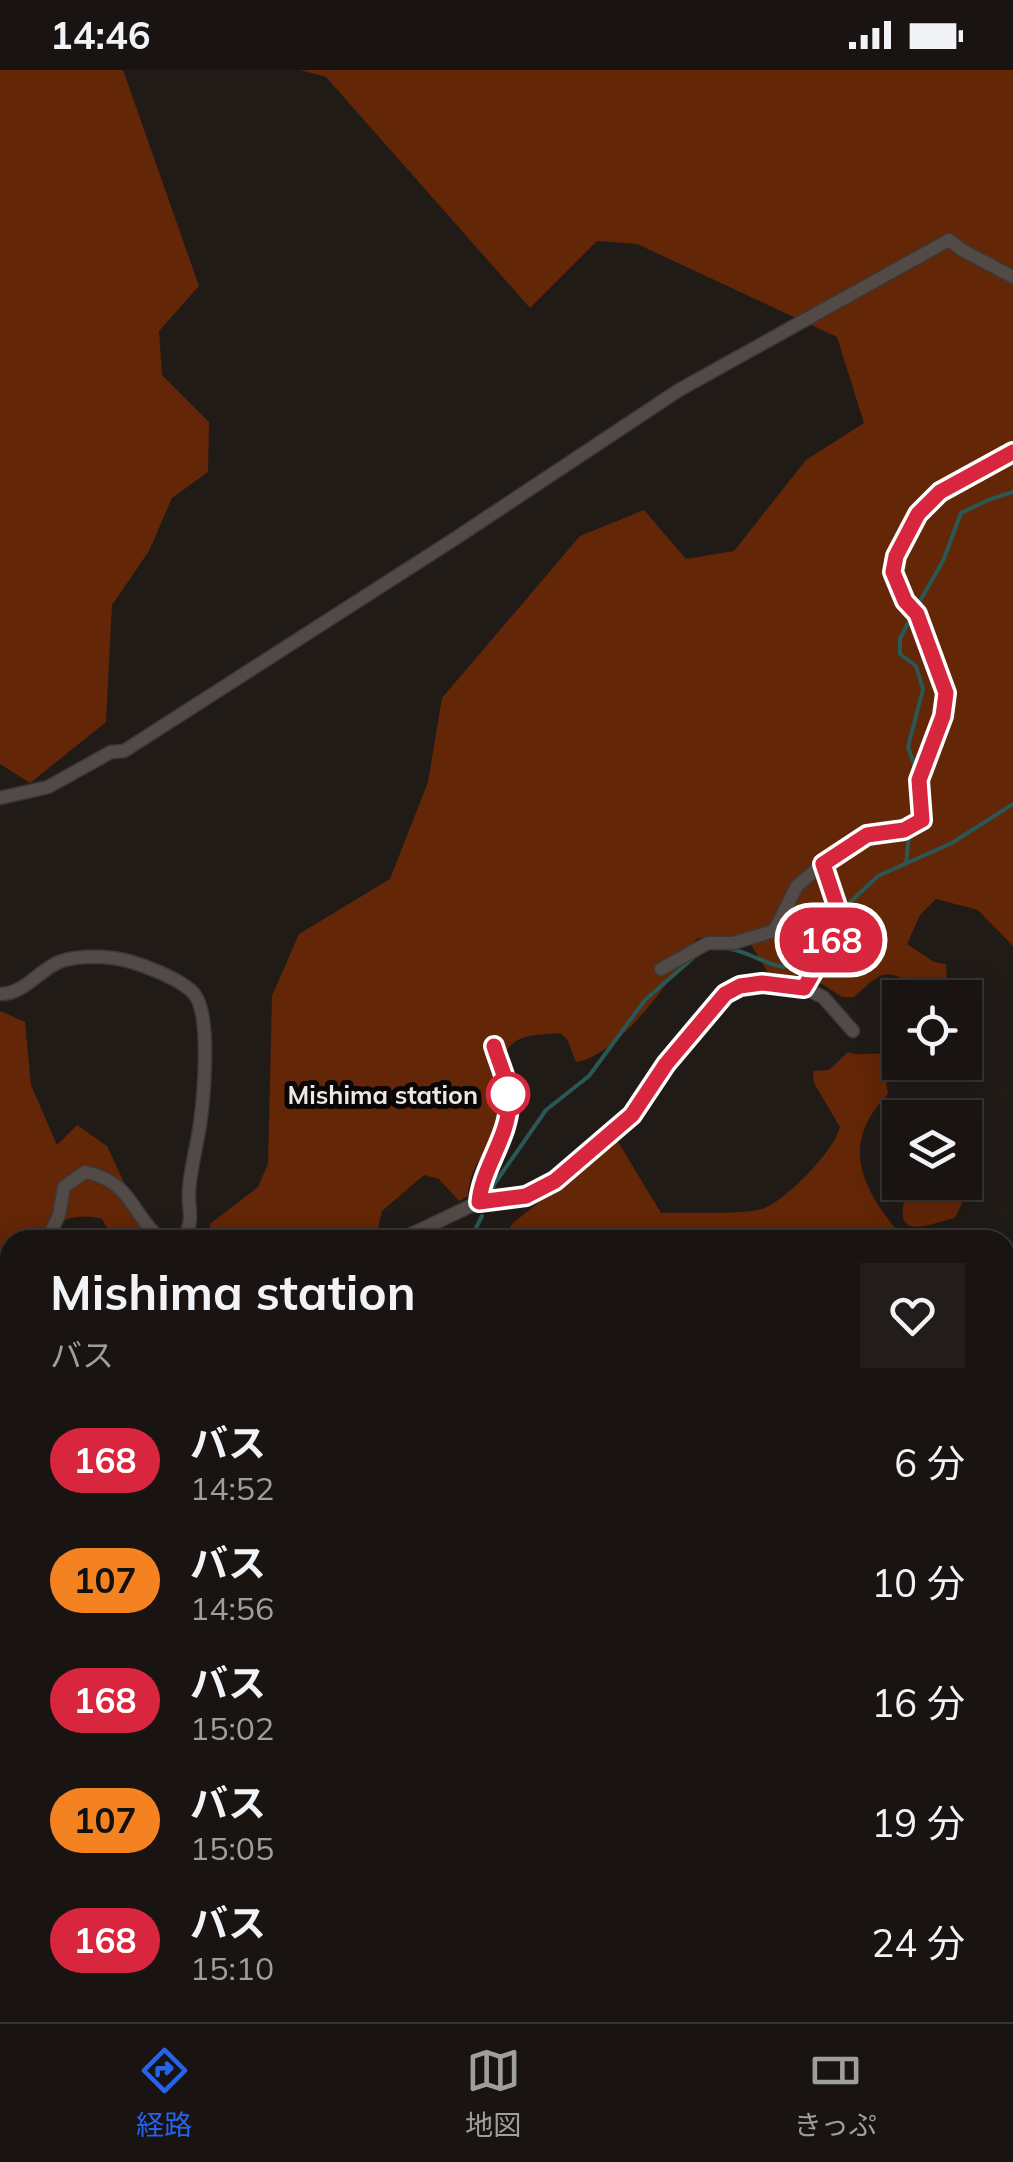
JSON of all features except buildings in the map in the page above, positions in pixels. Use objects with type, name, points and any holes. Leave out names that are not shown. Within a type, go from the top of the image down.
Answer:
[{"type":"street","points":[[0,798],[48,787],[111,752],[124,751],[679,390],[949,240],[1013,278]]},
{"type":"street","points":[[661,970],[708,943],[733,943],[774,930],[797,886],[823,864],[867,835],[904,830],[922,820],[919,780],[943,716],[946,693],[917,614],[905,601],[893,572],[896,556],[918,514],[940,492],[1013,452]]},
{"type":"street","points":[[804,988],[838,930],[838,909],[823,864]]},
{"type":"street","points":[[0,994],[12,994],[59,962],[112,958],[187,986],[197,998],[204,1017],[201,1122],[188,1196],[188,1230]]},
{"type":"street","points":[[420,1230],[479,1202],[526,1196],[555,1181],[632,1115],[666,1064],[725,994],[740,986],[762,983],[804,988],[822,997],[852,1031]]},
{"type":"street","points":[[479,1202],[481,1183],[506,1124],[510,1098],[494,1046]]},
{"type":"street","points":[[52,1230],[64,1186],[85,1172],[104,1176],[125,1191],[157,1230]]},
{"type":"shaded area","points":[[0,70],[123,70],[199,286],[159,331],[162,375],[209,422],[208,472],[172,498],[149,551],[112,605],[106,722],[30,783],[0,764]]},
{"type":"shaded area","points":[[300,70],[1013,70],[1013,946],[978,910],[936,899],[920,915],[907,944],[934,962],[946,964],[947,980],[904,980],[886,974],[854,997],[842,997],[822,984],[769,974],[745,935],[697,938],[644,1012],[593,1056],[576,1062],[567,1039],[560,1033],[520,1039],[507,1050],[495,1071],[502,1110],[498,1126],[476,1166],[468,1196],[459,1201],[439,1179],[424,1175],[382,1211],[377,1230],[210,1230],[210,1224],[258,1187],[268,1164],[272,996],[299,934],[390,879],[428,782],[442,698],[580,536],[644,510],[686,559],[734,551],[806,460],[864,423],[837,337],[637,244],[597,241],[530,308],[326,77]]},
{"type":"shaded area","points":[[0,1011],[25,1022],[31,1085],[57,1145],[77,1125],[107,1146],[146,1230],[108,1230],[102,1219],[84,1217],[66,1219],[46,1230],[0,1230]]},
{"type":"shaded area","points":[[848,1052],[882,1055],[882,1080],[886,1080],[888,1094],[872,1114],[860,1151],[868,1187],[897,1230],[508,1230],[617,1140],[661,1213],[765,1208],[809,1172],[840,1127],[814,1083],[813,1071],[829,1070]]},
{"type":"shaded area","points":[[965,1200],[955,1218],[919,1226],[905,1222],[904,1202]]},
{"type":"waterway","points":[[917,606],[943,561],[961,513],[1013,492]]},
{"type":"waterway","points":[[911,797],[915,767],[908,747],[923,689],[916,666],[900,654],[900,639],[912,615]]},
{"type":"waterway","points":[[845,907],[878,876],[952,843],[1013,804]]},
{"type":"waterway","points":[[906,864],[909,834]]},
{"type":"waterway","points":[[730,949],[784,967],[814,945],[833,916]]},
{"type":"waterway","points":[[490,1195],[546,1110],[589,1076],[645,1000],[693,958]]},
{"type":"waterway","points":[[475,1230],[482,1216]]},
{"type":"bus line","name":"168","points":[[494,1046],[510,1098],[506,1124],[481,1183],[479,1202],[526,1196],[555,1181],[632,1115],[666,1064],[725,994],[740,986],[762,983],[804,988],[838,930],[840,915],[823,864],[867,835],[904,830],[922,820],[919,780],[943,716],[946,693],[917,614],[905,601],[893,572],[896,556],[928,502],[953,482],[1013,452]]},
{"type":"place","name":"Mishima station","points":[[508,1094]]}]
